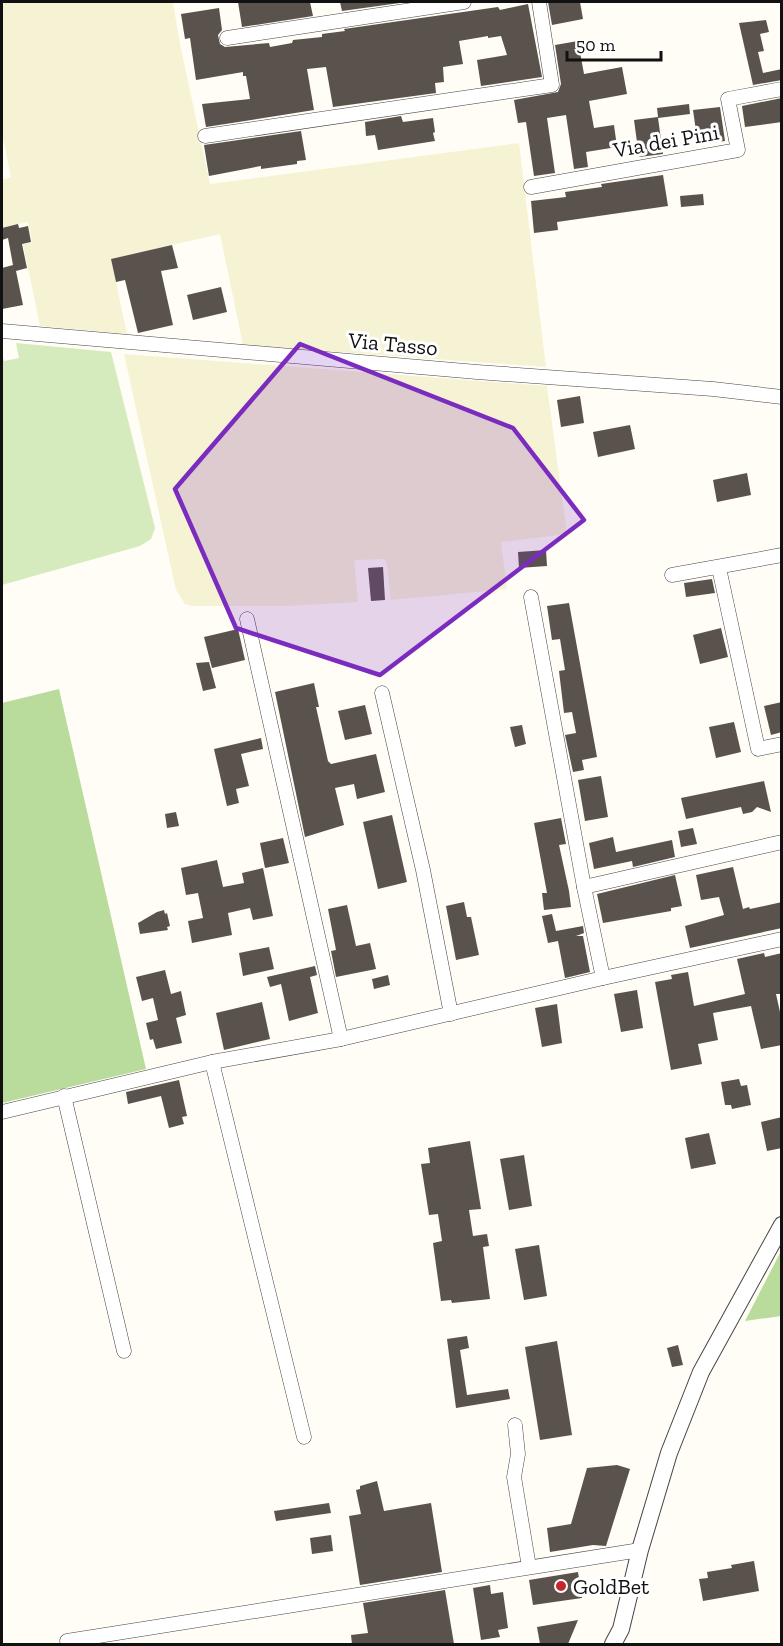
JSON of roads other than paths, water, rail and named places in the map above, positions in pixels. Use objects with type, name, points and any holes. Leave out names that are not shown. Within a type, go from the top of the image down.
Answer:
[{"type":"street","points":[[227,38],[464,2]]},
{"type":"street","points":[[205,136],[552,85],[539,2]]},
{"type":"street","name":"Via dei Pini","points":[[531,187],[738,150],[728,99],[782,89]]},
{"type":"street","name":"Via Tasso","points":[[2,331],[477,372],[713,389],[782,398]]},
{"type":"street","points":[[672,575],[782,555]]},
{"type":"street","points":[[719,568],[758,749],[782,744]]},
{"type":"street","points":[[531,597],[603,978]]},
{"type":"street","points":[[247,619],[341,1039]]},
{"type":"street","points":[[382,693],[423,870],[451,1014]]},
{"type":"street","points":[[584,887],[782,842]]},
{"type":"street","points":[[2,1112],[212,1062],[341,1039],[782,939]]},
{"type":"street","points":[[212,1062],[304,1437]]},
{"type":"street","points":[[63,1096],[124,1351]]},
{"type":"street","points":[[613,1644],[621,1629],[640,1550],[669,1454],[701,1372],[782,1225]]},
{"type":"street","points":[[515,1425],[518,1454],[514,1477],[529,1567]]},
{"type":"street","points":[[68,1641],[640,1550]]},
{"type":"place","name":"GoldBet","points":[[561,1586]]}]
